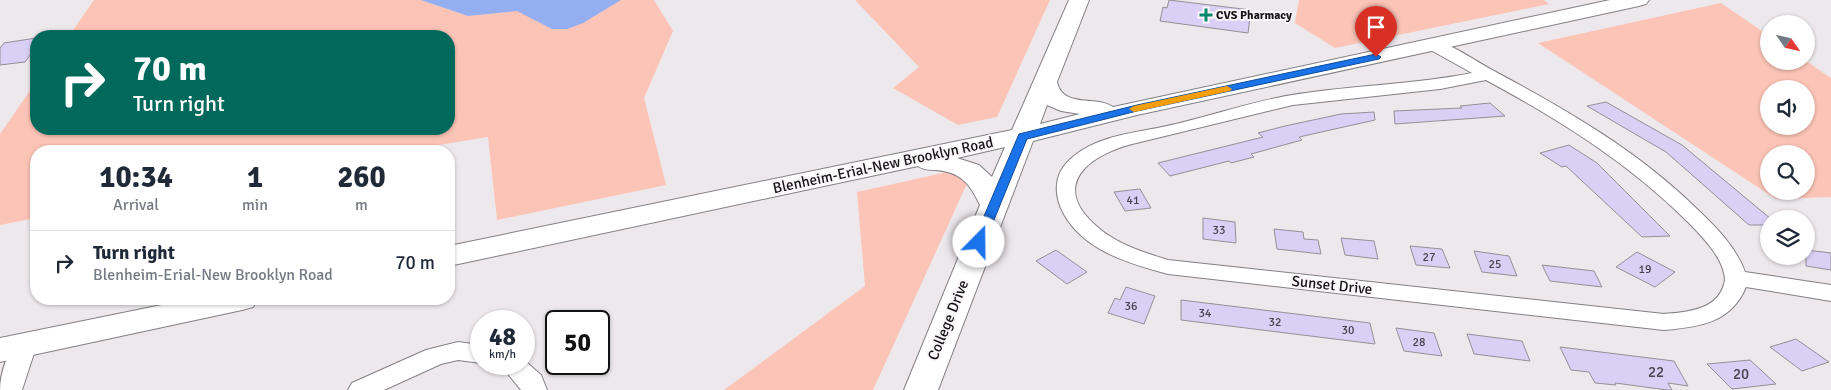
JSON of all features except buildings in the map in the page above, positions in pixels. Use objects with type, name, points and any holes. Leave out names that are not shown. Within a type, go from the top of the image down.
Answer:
[{"type":"main road","name":"College Drive","points":[[921,390],[994,205],[1079,0]]},
{"type":"main road","name":"Blenheim-Erial-New Brooklyn Road","points":[[455,255],[1022,136],[1137,108],[1639,0]]},
{"type":"main road","points":[[1045,82],[1047,92],[1053,98],[1070,106],[1104,110],[1137,108]]},
{"type":"main road","points":[[876,166],[924,162],[947,164],[968,169],[980,177],[994,205]]},
{"type":"main road","points":[[13,347],[213,305]]},
{"type":"street","points":[[1433,45],[1572,122],[1612,148],[1674,197],[1703,225],[1732,264],[1736,277],[1765,284],[1831,293]]},
{"type":"street","name":"Sunset Drive","points":[[1488,75],[1448,84],[1349,92],[1290,100],[1121,142],[1094,152],[1080,160],[1071,170],[1064,186],[1070,207],[1094,236],[1127,254],[1168,266],[1664,322],[1700,319],[1719,308],[1733,293],[1736,277]]},
{"type":"street","points":[[9,390],[13,347]]},
{"type":"street","points":[[361,390],[435,356],[458,351],[470,353]]},
{"type":"street","points":[[524,375],[532,382],[534,390]]},
{"type":"shaded area","points":[[94,0],[421,0],[468,16],[517,10],[552,29],[617,0],[654,0],[673,31],[644,98],[666,185],[497,220],[488,137],[438,145],[30,145],[30,219],[0,225],[0,134],[30,91],[30,135],[455,135],[455,30],[73,30]]},
{"type":"shaded area","points":[[855,0],[1050,0],[997,117],[958,125],[893,88],[919,67]]},
{"type":"shaded area","points":[[1299,0],[1544,0],[1549,4],[1335,48],[1295,23]]},
{"type":"shaded area","points":[[1721,3],[1760,30],[1760,70],[1815,70],[1815,67],[1831,78],[1831,197],[1815,198],[1815,145],[1760,145],[1760,189],[1538,43]]},
{"type":"shaded area","points":[[975,166],[873,390],[724,390],[865,286],[857,192]]},
{"type":"water","points":[[421,0],[621,0],[583,23],[567,29],[552,29],[517,11],[468,16]]},
{"type":"slow traffic","points":[[1134,109],[1227,89]]},
{"type":"place","name":"CVS Pharmacy","points":[[1206,15]]},
{"type":"route","points":[[979,242],[1022,136],[1137,108],[1376,57]]}]
